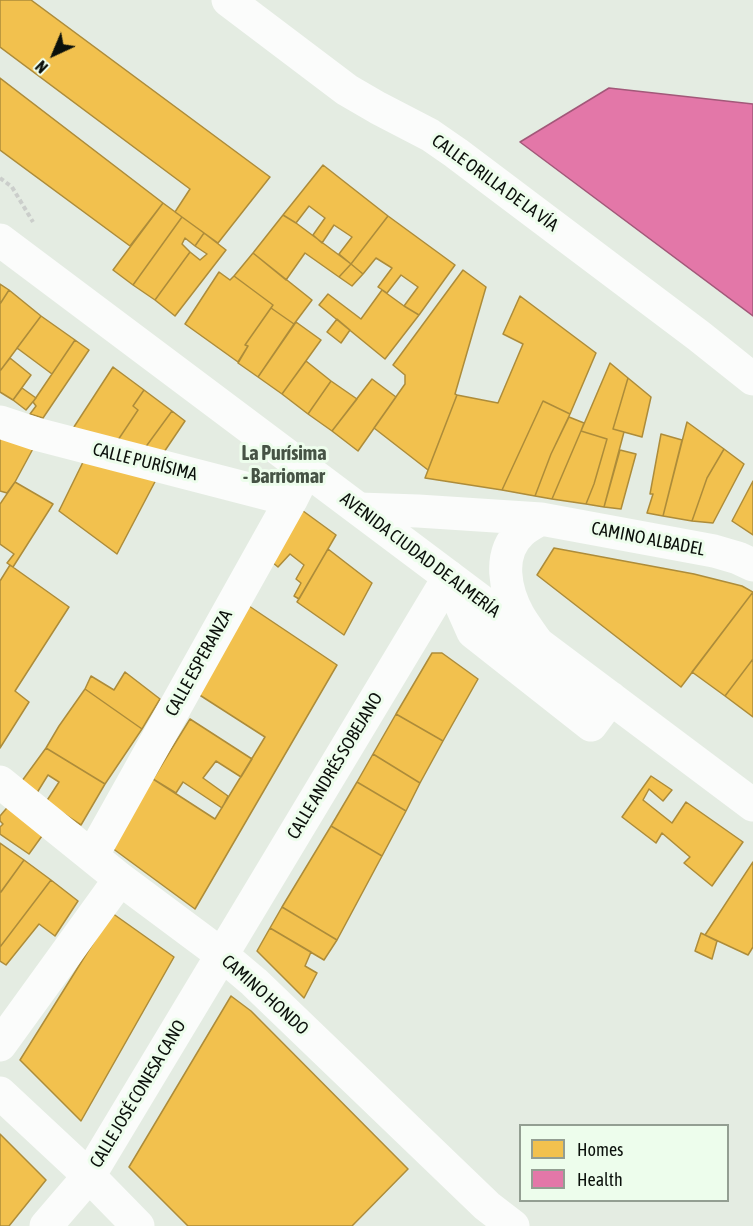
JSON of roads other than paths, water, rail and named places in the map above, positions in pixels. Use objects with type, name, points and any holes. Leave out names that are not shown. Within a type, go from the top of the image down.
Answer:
[{"type":"street","name":"CALLE ORILLA DE LA VÍA","points":[[228,0],[347,90],[430,135],[456,153],[753,379]]},
{"type":"street","name":"AVENIDA CIUDAD DE ALMERÍA","points":[[0,240],[753,806]]},
{"type":"street","name":"CALLE PURÍSIMA","points":[[0,422],[36,434],[291,500]]},
{"type":"street","name":"CALLE ESPERANZA","points":[[92,856],[306,470]]},
{"type":"street","name":"CAMINO ALBADEL","points":[[359,509],[541,519],[714,551],[753,565]]},
{"type":"street","points":[[538,644],[519,615],[511,597],[506,577],[506,558],[512,541],[526,527],[541,519]]},
{"type":"street","points":[[449,577],[473,632],[591,725],[611,698]]},
{"type":"street","name":"CALLE ANDRÉS SOBEJANO","points":[[222,955],[449,577]]},
{"type":"street","name":"CAMINO HONDO","points":[[0,782],[120,879],[222,955],[254,982],[478,1216],[513,1226]]},
{"type":"street","points":[[0,1045],[120,879]]},
{"type":"street","name":"CALLE JOSÉ CONESA CANO","points":[[46,1226],[88,1176],[222,955]]},
{"type":"street","points":[[0,1093],[138,1226]]},
{"type":"district","name":"La Purísima - Barriomar","points":[[284,466]]}]
